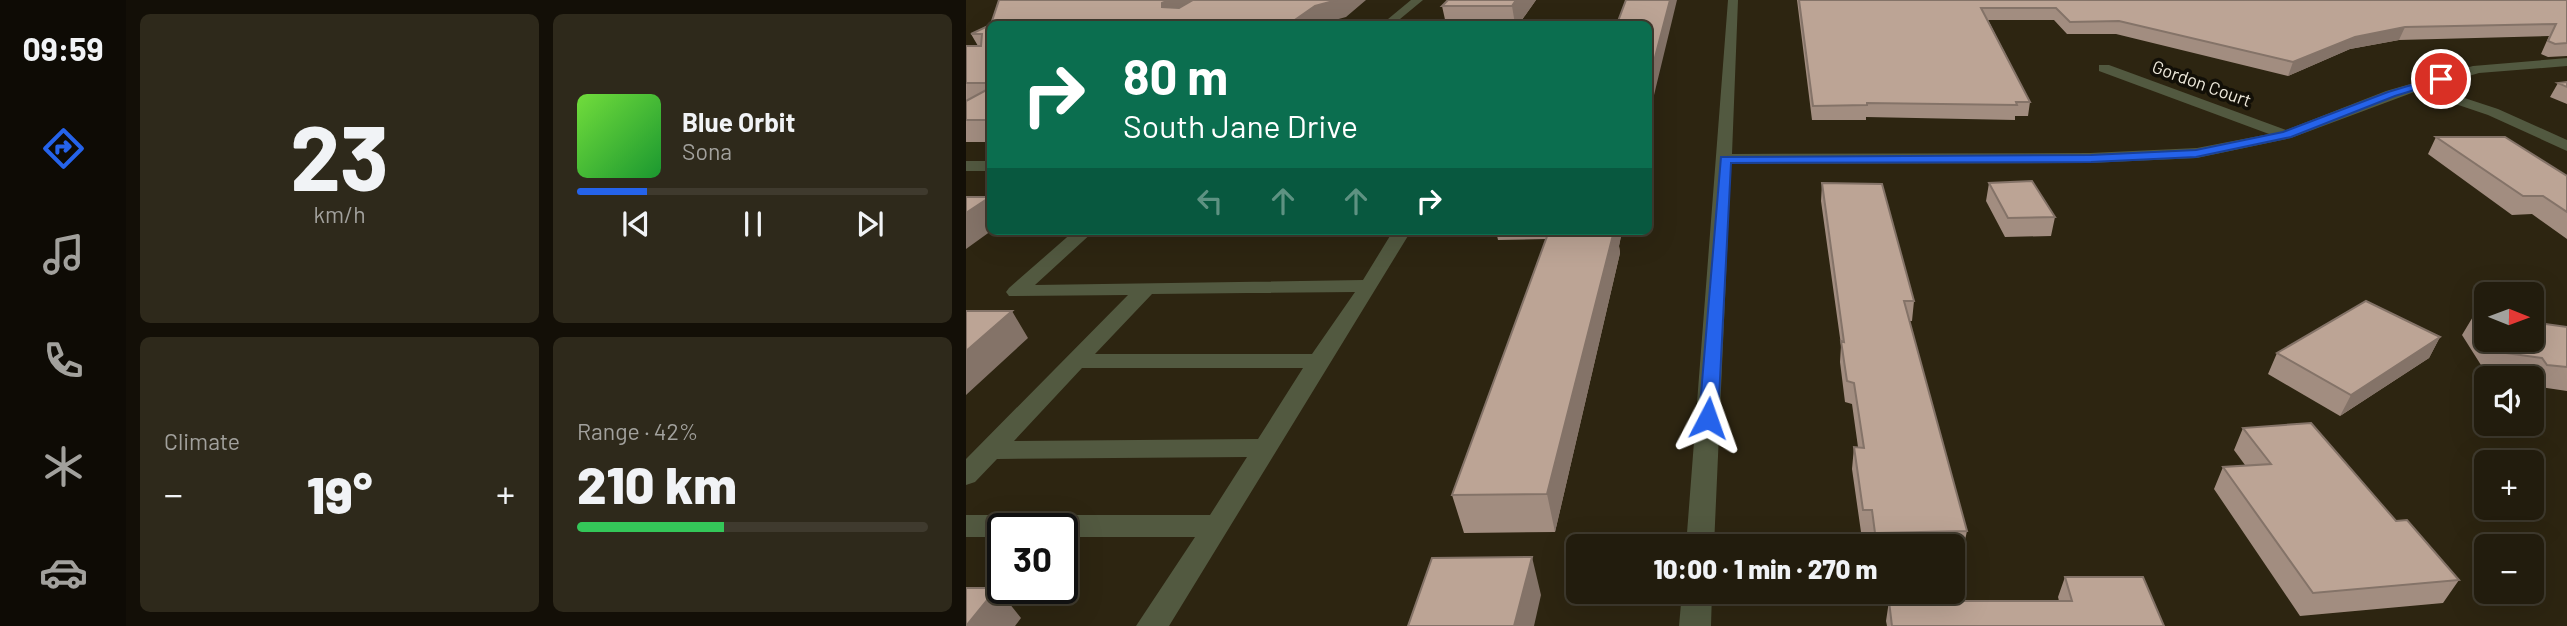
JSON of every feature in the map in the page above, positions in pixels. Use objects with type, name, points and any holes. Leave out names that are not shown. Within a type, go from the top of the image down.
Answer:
[{"type":"street","points":[[1391,21],[1418,0]]},
{"type":"street","points":[[1701,534],[1733,0]]},
{"type":"street","points":[[1725,159],[2144,157],[2196,153],[2287,135],[2416,86],[2477,69],[2567,62]]},
{"type":"street","name":"Gordon Court","points":[[2104,68],[2287,135]]},
{"type":"street","points":[[2416,86],[2493,112],[2567,146]]},
{"type":"street","points":[[966,166],[987,166]]},
{"type":"street","points":[[1080,235],[1016,292],[1369,286]]},
{"type":"street","points":[[1152,626],[1218,526],[1400,235]]},
{"type":"street","points":[[966,475],[1146,288]]},
{"type":"street","points":[[1075,361],[1319,361]]},
{"type":"street","points":[[990,450],[1266,448]]},
{"type":"street","points":[[966,526],[1218,526]]},
{"type":"street","points":[[1695,626],[1696,604]]},
{"type":"building","points":[[999,0],[1169,0],[1162,3],[1162,7],[1179,8],[1193,0],[1337,0],[1315,6],[1293,21],[992,21]]},
{"type":"building","points":[[1448,0],[1516,0],[1512,6],[1442,6]]},
{"type":"building","points":[[1626,0],[1670,0],[1652,69],[1652,21],[1618,21]]},
{"type":"building","points":[[1799,0],[2567,0],[2567,43],[2555,44],[2548,41],[2556,24],[2405,27],[2355,37],[2293,62],[2119,21],[2070,22],[2056,8],[1981,8],[2030,102],[2016,102],[2017,105],[1867,103],[1813,106]]},
{"type":"building","points":[[987,26],[987,83],[966,83],[966,46],[981,46],[982,34],[971,34]]},
{"type":"building","points":[[987,90],[987,120],[966,120],[966,101]]},
{"type":"building","points":[[2436,137],[2505,137],[2567,176],[2567,212],[2543,196],[2523,196]]},
{"type":"building","points":[[2032,181],[2055,217],[2008,218],[1989,183]]},
{"type":"building","points":[[1822,183],[1882,184],[1914,301],[1904,301],[1967,531],[1875,533],[1872,510],[1863,510],[1854,447],[1864,448],[1854,383],[1847,381]]},
{"type":"building","points":[[966,197],[987,197],[987,199],[966,213]]},
{"type":"building","points":[[1548,235],[1613,235],[1547,494],[1452,495]]},
{"type":"building","points":[[2366,301],[2440,337],[2351,395],[2277,353]]},
{"type":"building","points":[[966,311],[1012,311],[966,351]]},
{"type":"building","points":[[2544,324],[2567,327],[2567,367],[2547,365],[2542,358],[2499,352],[2544,352]]},
{"type":"building","points":[[2311,423],[2396,521],[2407,520],[2459,580],[2313,593],[2223,467],[2271,464],[2243,428]]},
{"type":"building","points":[[1532,557],[1514,626],[1408,626],[1432,558]]},
{"type":"building","points":[[2065,577],[2143,577],[2164,626],[1892,626],[1889,604],[1965,604],[1965,601],[2072,601]]},
{"type":"building","points":[[966,588],[987,588],[987,600],[966,626]]},
{"type":"route","points":[[1708,418],[1725,159],[2091,158],[2196,153],[2287,135],[2391,94],[2441,79]]}]
